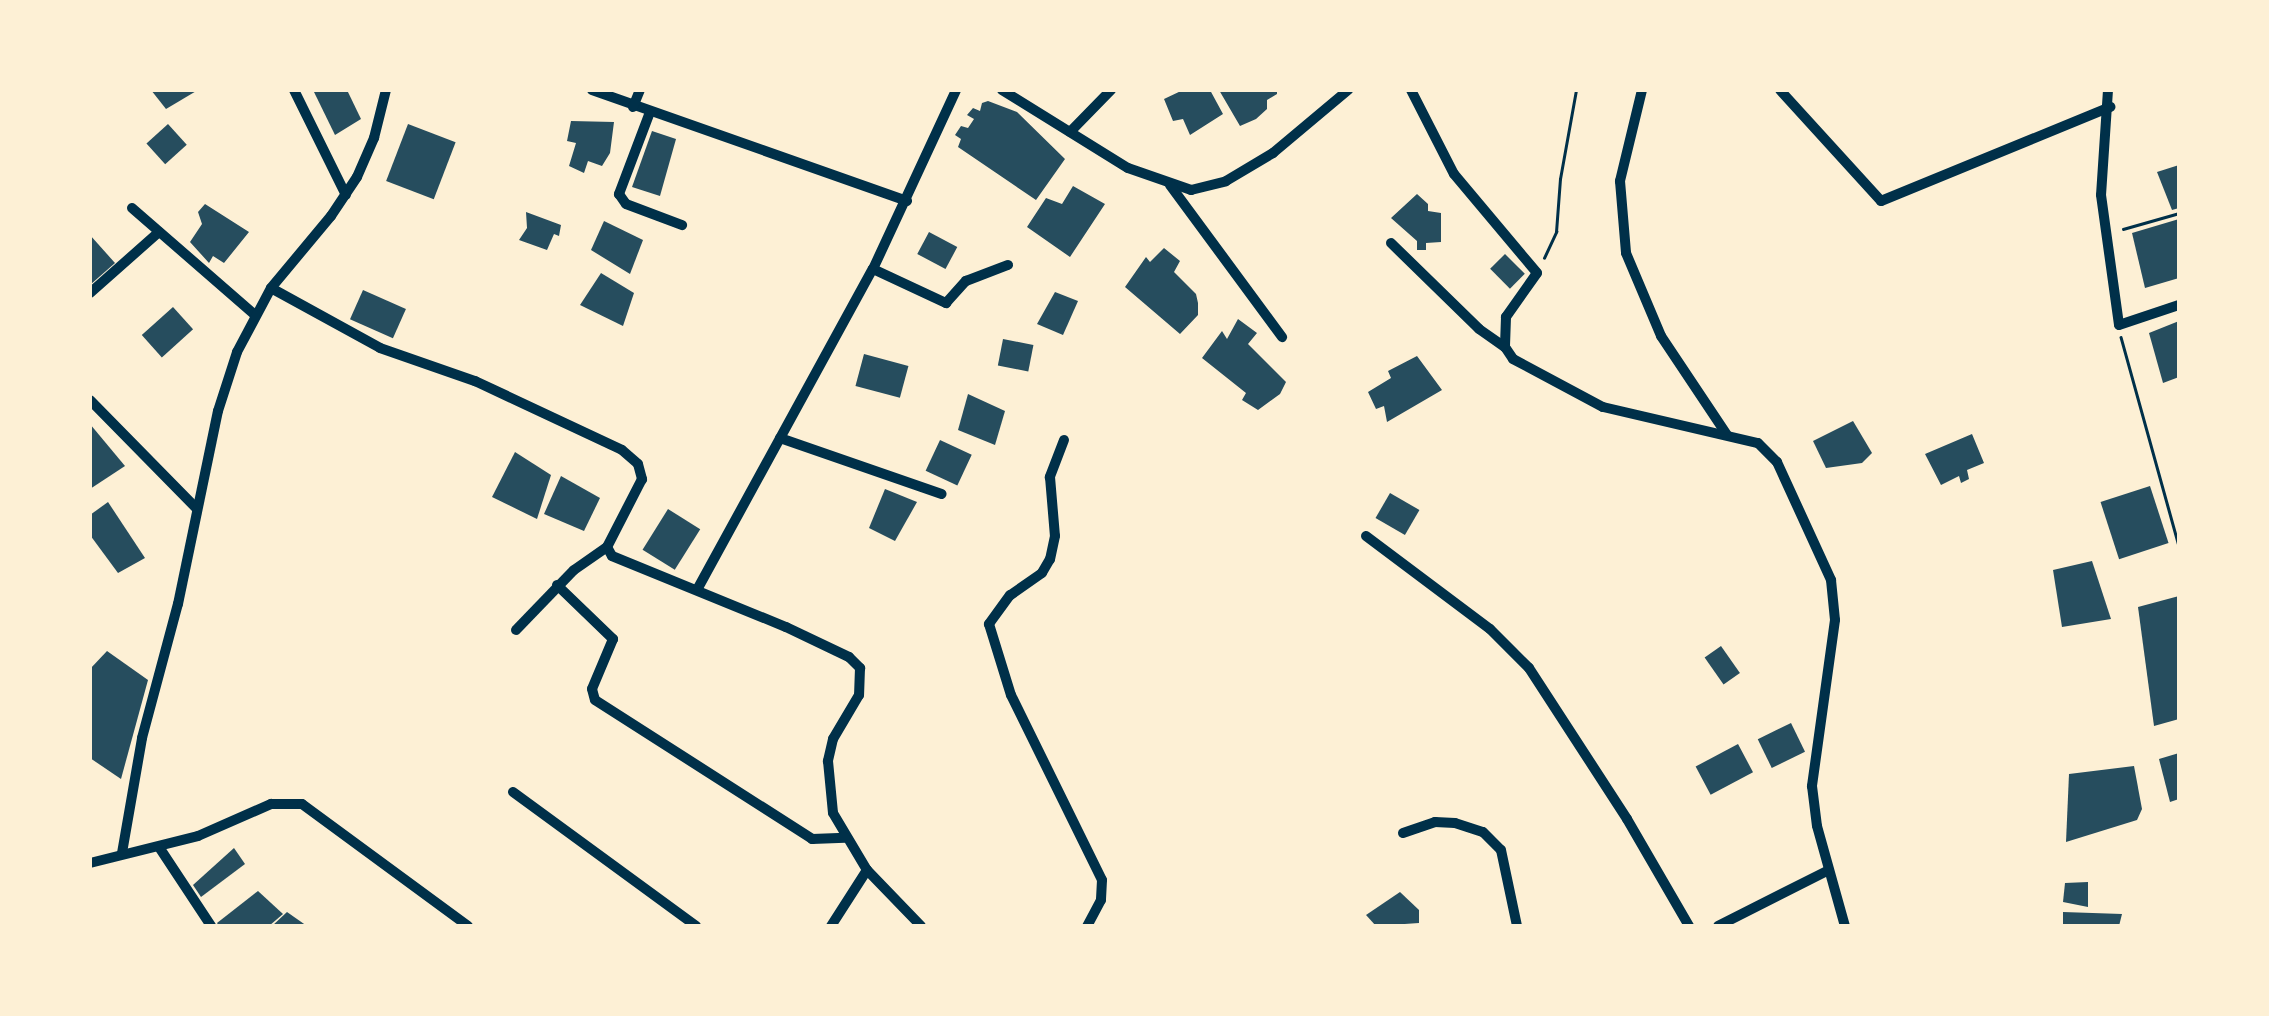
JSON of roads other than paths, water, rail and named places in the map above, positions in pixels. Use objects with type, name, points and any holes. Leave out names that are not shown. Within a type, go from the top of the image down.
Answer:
[{"type":"street","points":[[294,90],[346,195]]},
{"type":"street","points":[[122,852],[142,738],[178,604],[218,410],[255,315],[346,195],[374,138],[386,90]]},
{"type":"street","points":[[592,90],[907,201]]},
{"type":"street","points":[[633,107],[640,90]]},
{"type":"street","points":[[698,588],[873,269],[956,90]]},
{"type":"street","points":[[1002,90],[1128,168],[1191,190],[1226,181],[1272,153],[1348,90]]},
{"type":"street","points":[[1070,132],[1111,90]]},
{"type":"street","points":[[1412,90],[1454,174],[1537,273],[1506,317],[1506,347]]},
{"type":"street","points":[[1642,90],[1620,180],[1626,252],[1660,336],[1728,436]]},
{"type":"street","points":[[1780,90],[1872,198],[1881,201],[2110,108]]},
{"type":"street","points":[[2108,90],[2110,108],[2102,195],[2118,325],[2179,305]]},
{"type":"street","points":[[650,112],[619,194],[626,204],[682,226]]},
{"type":"street","points":[[1169,184],[1282,336]]},
{"type":"street","points":[[132,208],[255,315]]},
{"type":"street","points":[[90,293],[158,232]]},
{"type":"street","points":[[1391,243],[1479,329],[1506,347],[1514,359],[1603,406],[1758,442],[1776,462],[1831,580],[1835,620],[1812,786],[1845,926]]},
{"type":"street","points":[[873,269],[946,304],[966,281],[1008,266]]},
{"type":"street","points":[[272,288],[380,348],[475,381],[622,450],[638,464],[642,479],[607,547],[557,586],[516,630]]},
{"type":"street","points":[[91,398],[196,508]]},
{"type":"street","points":[[780,438],[942,494]]},
{"type":"street","points":[[1064,440],[1050,477],[1055,536],[1050,560],[1042,573],[1010,595],[990,624],[1011,696],[1102,880],[1101,900],[1087,926]]},
{"type":"street","points":[[1366,536],[1490,628],[1529,668],[1616,802],[1689,926]]},
{"type":"street","points":[[607,547],[612,556],[698,588],[849,657],[860,668],[859,695],[833,740],[828,761],[833,814],[867,870],[921,926]]},
{"type":"street","points":[[557,586],[613,639],[592,689],[595,700],[812,839],[845,838]]},
{"type":"street","points":[[513,792],[696,926]]},
{"type":"street","points":[[90,864],[228,825],[256,809],[286,801],[302,804],[468,926]]},
{"type":"street","points":[[1403,833],[1435,822],[1484,832],[1501,850],[1517,926]]},
{"type":"street","points":[[159,847],[211,926]]},
{"type":"street","points":[[831,926],[867,870]]},
{"type":"street","points":[[1718,926],[1829,870]]}]
